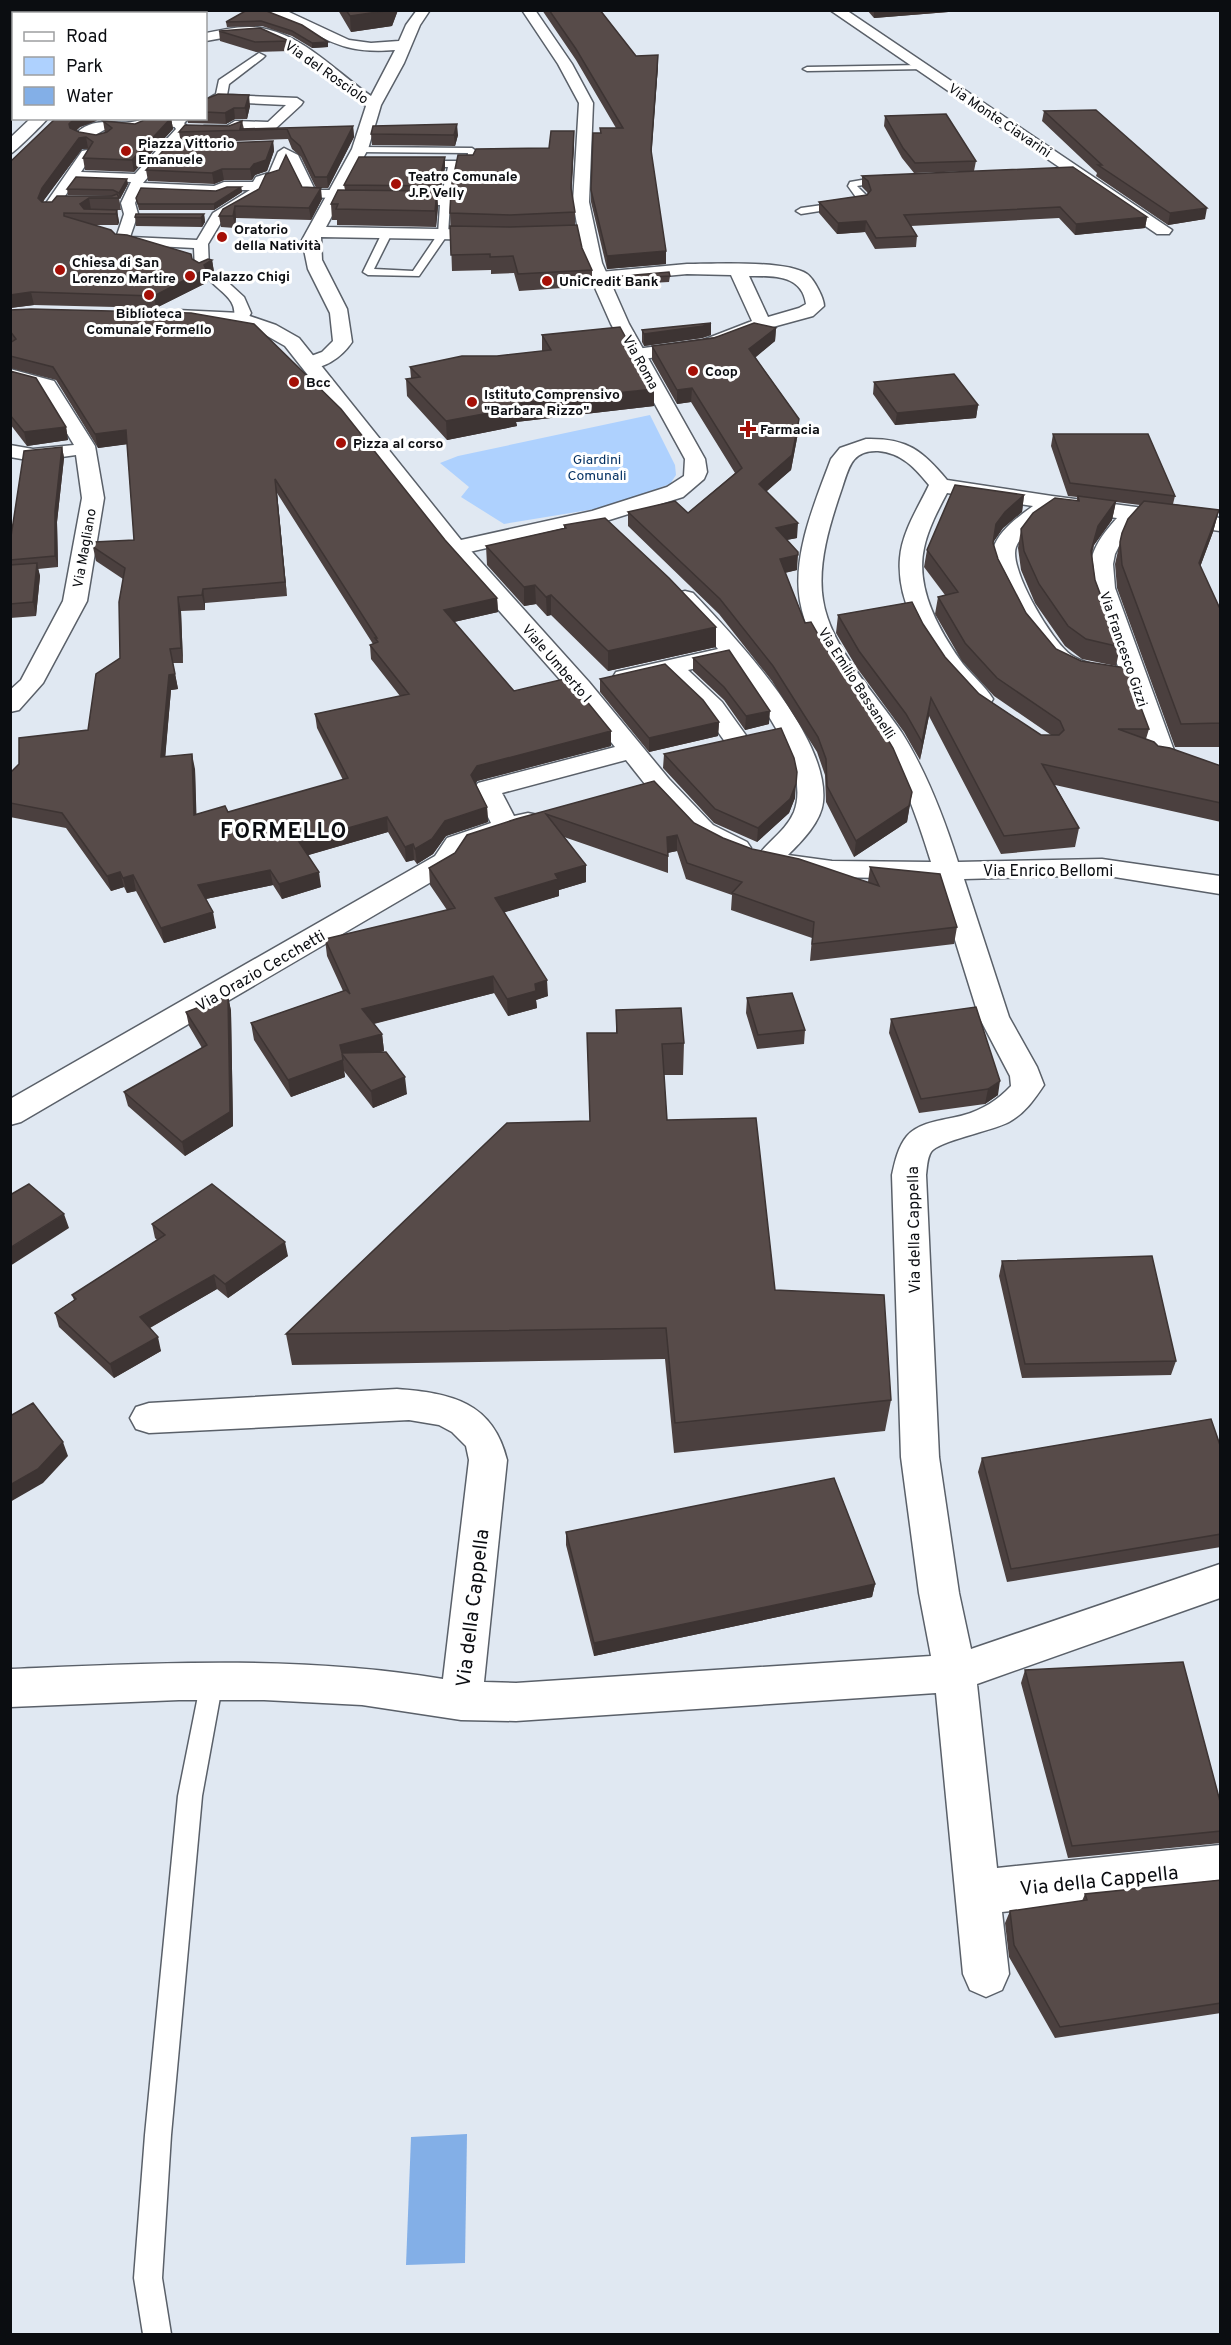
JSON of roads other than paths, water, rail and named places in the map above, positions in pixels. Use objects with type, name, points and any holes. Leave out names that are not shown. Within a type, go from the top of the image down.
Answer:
[{"type":"street","points":[[252,11],[258,10]]},
{"type":"street","points":[[264,10],[285,13],[338,41],[360,47],[381,48],[405,45]]},
{"type":"street","points":[[310,363],[328,356],[343,342],[339,311],[314,268],[311,240],[358,158],[374,105],[413,25],[424,10]]},
{"type":"street","name":"Via Roma","points":[[456,548],[606,524],[675,492],[690,483],[696,472],[695,459],[620,324],[578,233],[586,103],[564,64],[528,10]]},
{"type":"street","name":"Via Monte Ciavarini","points":[[836,10],[1163,230]]},
{"type":"street","name":"Via del Rosciolo","points":[[207,36],[251,32],[272,35],[295,47],[374,105]]},
{"type":"street","points":[[207,103],[220,96],[223,83],[230,76],[259,56]]},
{"type":"street","points":[[125,142],[137,128],[151,121],[230,130],[235,125],[272,126],[297,102],[207,93]]},
{"type":"street","points":[[207,110],[283,113]]},
{"type":"street","points":[[10,149],[24,132],[39,120]]},
{"type":"street","points":[[181,123],[137,183],[126,210],[122,241],[201,244]]},
{"type":"street","points":[[105,128],[137,128]]},
{"type":"street","points":[[202,269],[201,244],[218,216],[254,195],[261,180],[275,176],[282,162],[279,148],[293,158],[310,194],[335,199]]},
{"type":"street","points":[[164,149],[187,149]]},
{"type":"street","points":[[75,202],[51,205],[87,154]]},
{"type":"street","points":[[73,176],[192,190],[217,190],[224,186],[257,186]]},
{"type":"street","points":[[201,216],[218,216]]},
{"type":"street","points":[[315,232],[511,236]]},
{"type":"street","points":[[600,277],[677,269],[794,273],[801,278],[815,300],[815,306],[806,312],[762,324],[706,345],[636,354]]},
{"type":"street","points":[[738,271],[762,324]]},
{"type":"street","points":[[215,278],[239,300],[243,313],[241,319]]},
{"type":"street","name":"Viale Umberto I","points":[[162,316],[241,319],[292,342],[456,548],[645,757],[649,788],[703,831],[749,853],[794,865],[832,869],[947,871]]},
{"type":"street","name":"Via Magliano","points":[[10,375],[47,385],[86,447],[93,498],[75,601],[31,683],[10,705]]},
{"type":"street","name":"Via Emilio Bassanelli","points":[[940,485],[920,462],[898,449],[880,446],[862,447],[843,455],[829,496],[810,583],[811,602],[822,631],[887,729],[906,762],[920,793],[947,871]]},
{"type":"street","points":[[10,451],[33,455],[86,447]]},
{"type":"street","points":[[999,715],[974,693],[958,674],[929,628],[912,585],[910,566],[914,541],[940,485],[1052,503],[1221,524]]},
{"type":"street","points":[[1052,503],[1015,532],[1007,543],[1003,556],[1010,577],[1053,654],[1074,666],[1090,671],[1133,678]]},
{"type":"street","name":"Via Francesco Gizzi","points":[[1132,513],[1106,545],[1100,569],[1107,604],[1163,756]]},
{"type":"street","points":[[672,585],[735,652],[756,678],[753,737]]},
{"type":"street","points":[[580,687],[735,652]]},
{"type":"street","points":[[671,667],[713,706],[753,737],[807,764],[812,784],[811,801],[804,820],[770,858]]},
{"type":"street","points":[[506,827],[487,789],[645,757]]},
{"type":"street","name":"Via Orazio Cecchetti","points":[[10,1114],[445,862],[457,844],[550,815]]},
{"type":"street","name":"Via Enrico Bellomi","points":[[947,871],[1102,867],[1221,885]]},
{"type":"street","name":"Via della Cappella","points":[[947,871],[994,1017],[1025,1072],[1028,1085],[1016,1101],[999,1113],[929,1137],[920,1143],[913,1155],[909,1175],[920,1457],[939,1593],[955,1673],[986,1974]]},
{"type":"street","name":"Via della Cappella","points":[[150,1418],[397,1404],[448,1412],[468,1422],[483,1439],[488,1460],[488,1479],[461,1701],[516,1702],[955,1673],[1221,1581]]},
{"type":"street","points":[[10,1688],[212,1681],[351,1686],[461,1701]]},
{"type":"street","name":"Via della Cappella","points":[[978,1892],[1221,1867]]},
{"type":"lane","points":[[807,69],[922,67]]},
{"type":"lane","points":[[358,158],[472,151],[471,164],[408,164]]},
{"type":"lane","points":[[387,233],[368,272],[416,274],[442,234],[445,202],[453,164]]},
{"type":"lane","points":[[1055,174],[1079,173]]},
{"type":"lane","points":[[801,211],[861,202],[864,198],[852,186],[853,184],[890,179]]},
{"type":"lane","points":[[399,202],[445,202]]},
{"type":"lane","points":[[157,2334],[148,2278],[158,2135],[190,1796],[212,1681]]},
{"type":"water","points":[[467,2134],[465,2263],[406,2265],[411,2137]]},
{"type":"place","name":"Piazza Vittorio Emanuele","points":[[126,151]]},
{"type":"place","name":"Teatro Comunale J.P. Velly","points":[[396,184]]},
{"type":"place","name":"Oratorio della Natività","points":[[222,237]]},
{"type":"place","name":"Chiesa di San Lorenzo Martire","points":[[60,270]]},
{"type":"place","name":"Palazzo Chigi","points":[[190,276]]},
{"type":"place","name":"UniCredit Bank","points":[[547,281]]},
{"type":"place","name":"Biblioteca Comunale Formello","points":[[149,295]]},
{"type":"place","name":"Coop","points":[[693,371]]},
{"type":"place","name":"Bcc","points":[[294,382]]},
{"type":"place","name":"Istituto Comprensivo \"Barbara Rizzo\"","points":[[472,402]]},
{"type":"place","name":"Farmacia","points":[[748,429]]},
{"type":"place","name":"Pizza al corso","points":[[341,443]]},
{"type":"district","name":"FORMELLO","points":[[284,830]]},
{"type":"park label","name":"Giardini Comunali","points":[[597,468]]}]
